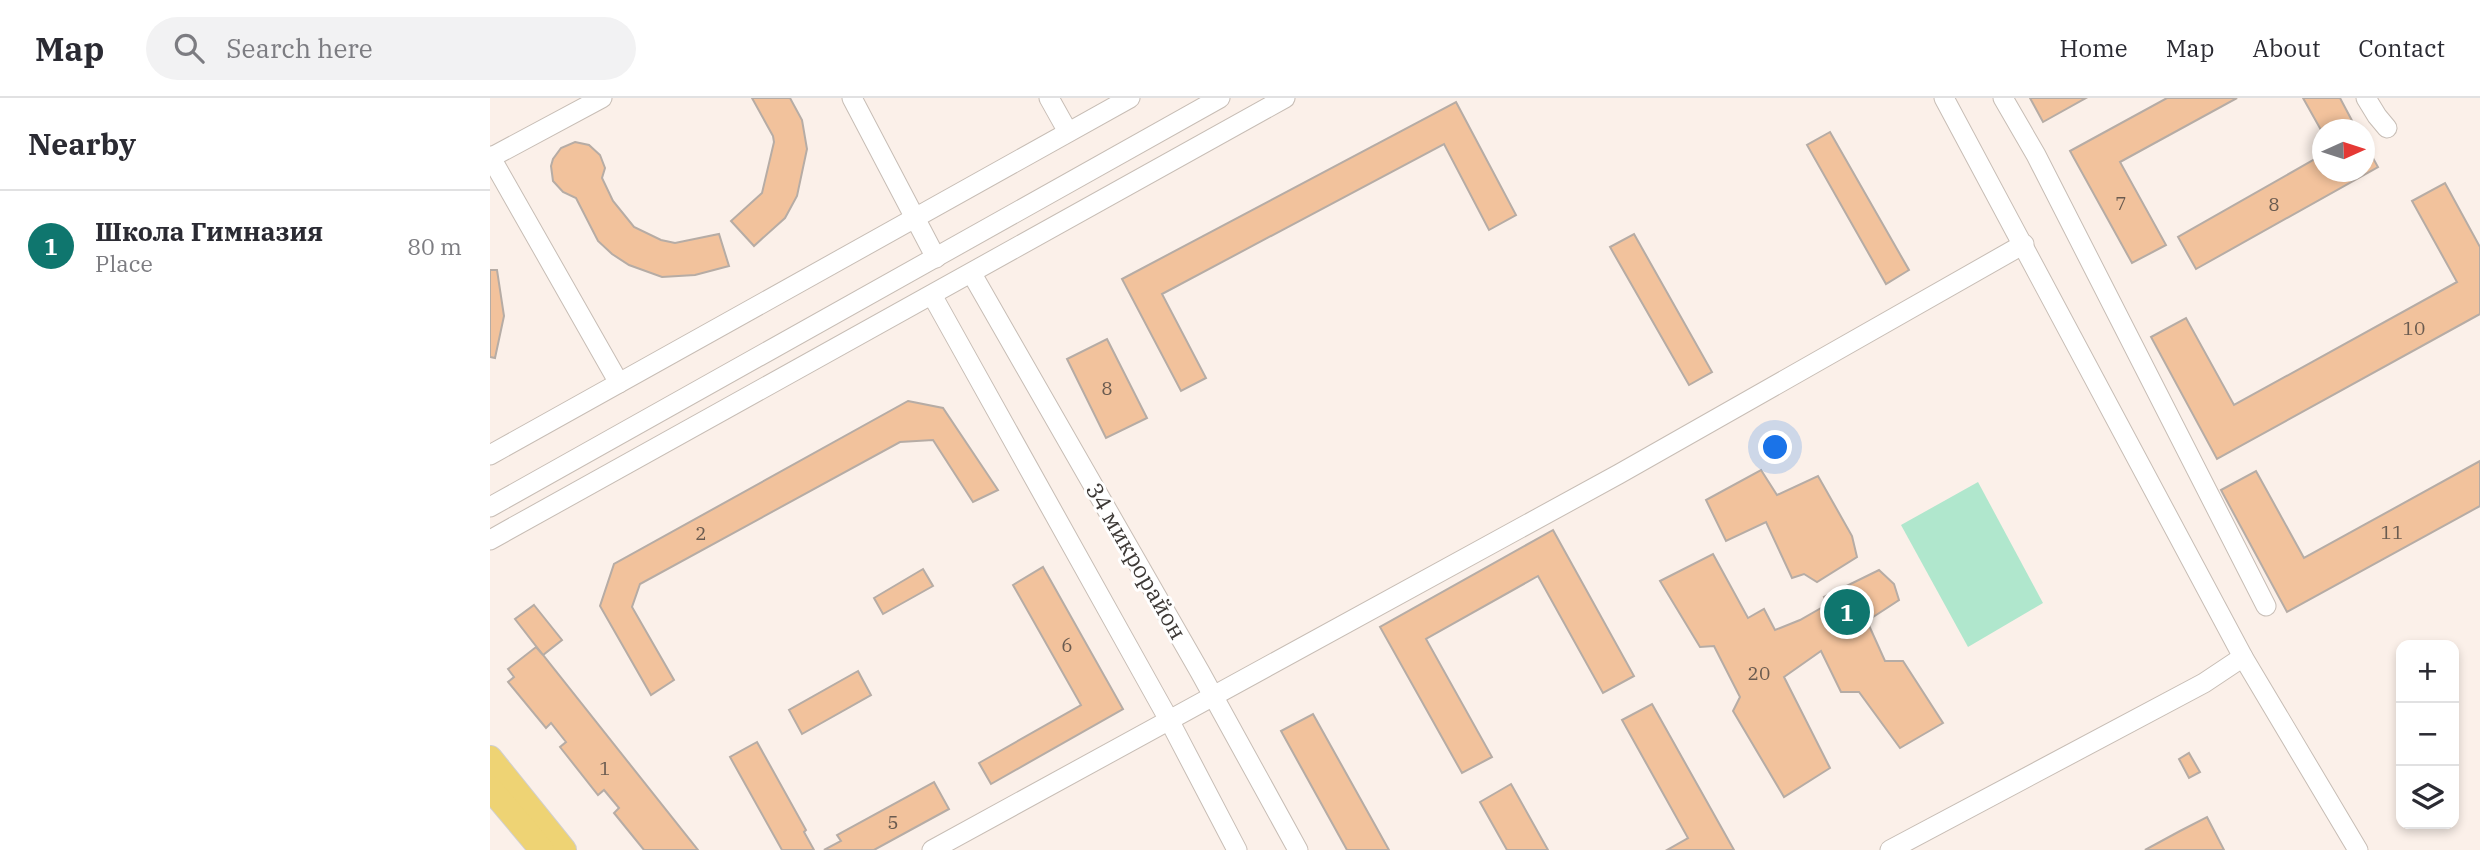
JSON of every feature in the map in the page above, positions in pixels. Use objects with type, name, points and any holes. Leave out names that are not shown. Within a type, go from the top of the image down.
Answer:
[{"type":"main road","points":[[490,758],[564,850]]},
{"type":"main road","points":[[490,788],[542,850]]},
{"type":"street","points":[[602,98],[490,157],[618,383]]},
{"type":"street","points":[[852,98],[917,217],[936,258]]},
{"type":"street","points":[[1049,98],[1068,132]]},
{"type":"street","points":[[490,455],[1130,98]]},
{"type":"street","points":[[490,508],[1220,98]]},
{"type":"street","points":[[490,540],[1285,98]]},
{"type":"street","points":[[1944,98],[2243,656],[2358,850]]},
{"type":"street","points":[[2004,98],[2042,167],[2266,606]]},
{"type":"street","points":[[2366,98],[2376,116],[2387,128]]},
{"type":"street","points":[[932,850],[1619,474],[2024,244]]},
{"type":"street","name":"34 микрорайон","points":[[972,274],[1298,850]]},
{"type":"street","points":[[932,295],[1169,720],[1237,850]]},
{"type":"street","points":[[1890,850],[2204,683],[2243,656]]},
{"type":"green space","points":[[1978,482],[2043,603],[1968,647],[1901,525]]},
{"type":"building","points":[[752,98],[790,98],[802,120],[807,149],[797,196],[785,218],[754,246],[731,221],[762,193],[774,142]]},
{"type":"building","points":[[2030,98],[2086,98],[2043,122]]},
{"type":"building","points":[[2167,98],[2237,98],[2120,162],[2166,245],[2132,263],[2070,151]]},
{"type":"building","points":[[2303,98],[2340,98],[2351,119],[2315,119]]},
{"type":"building","points":[[1456,102],[1516,215],[1489,230],[1444,144],[1162,294],[1206,378],[1181,391],[1122,279]]},
{"type":"building","points":[[1830,132],[1909,270],[1886,284],[1807,145]]},
{"type":"building","points":[[575,142],[589,145],[600,155],[605,168],[602,178],[613,201],[634,227],[661,240],[675,243],[719,234],[729,266],[695,275],[662,277],[629,265],[612,254],[598,241],[576,198],[563,192],[553,181],[553,159],[561,148]]},
{"type":"building","points":[[2312,161],[2312,182],[2351,182],[2196,269],[2178,237]]},
{"type":"building","points":[[2445,183],[2480,247],[2480,314],[2217,459],[2151,337],[2186,318],[2234,405],[2457,282],[2412,201]]},
{"type":"building","points":[[1634,234],[1712,372],[1689,385],[1610,247]]},
{"type":"building","points":[[490,270],[497,270],[504,316],[495,358],[490,357]]},
{"type":"building","points":[[1107,339],[1147,418],[1106,438],[1067,359]]},
{"type":"building","points":[[908,401],[943,408],[998,490],[973,502],[933,440],[900,442],[640,584],[632,607],[674,680],[651,695],[600,606],[614,564]]},
{"type":"building","points":[[2480,461],[2480,506],[2287,612],[2221,490],[2256,471],[2304,558]]},
{"type":"building","points":[[1761,470],[1777,495],[1818,476],[1852,536],[1857,557],[1817,582],[1804,574],[1792,578],[1766,522],[1726,541],[1706,500]]},
{"type":"building","points":[[1553,530],[1634,676],[1603,693],[1538,576],[1426,639],[1492,757],[1462,773],[1380,627]]},
{"type":"building","points":[[1713,554],[1748,618],[1764,609],[1775,630],[1828,604],[1824,597],[1879,570],[1894,584],[1899,600],[1867,621],[1885,661],[1903,661],[1943,723],[1900,748],[1859,692],[1841,692],[1821,651],[1784,677],[1830,768],[1784,797],[1733,711],[1740,697],[1714,646],[1700,647],[1660,581]]},
{"type":"building","points":[[1043,567],[1123,709],[991,784],[979,763],[1081,705],[1013,585]]},
{"type":"building","points":[[923,569],[933,586],[883,614],[874,598]]},
{"type":"building","points":[[534,605],[562,640],[543,655],[515,619]]},
{"type":"building","points":[[536,647],[698,850],[644,850],[614,813],[619,808],[604,790],[598,795],[560,747],[566,742],[551,723],[546,728],[508,682],[514,677],[508,669]]},
{"type":"building","points":[[858,671],[871,695],[802,734],[789,710]]},
{"type":"building","points":[[1652,704],[1734,850],[1667,850],[1688,838],[1622,720]]},
{"type":"building","points":[[1313,714],[1389,850],[1347,850],[1281,731]]},
{"type":"building","points":[[757,742],[806,830],[804,832],[814,850],[782,850],[730,757]]},
{"type":"building","points":[[2189,753],[2200,772],[2189,778],[2179,759]]},
{"type":"building","points":[[934,782],[949,809],[874,850],[824,850],[841,841],[837,835]]},
{"type":"building","points":[[1511,784],[1548,850],[1507,850],[1480,802]]},
{"type":"building","points":[[2207,817],[2224,850],[2145,850],[2180,831]]},
{"type":"place","name":"Школа Гимназия","points":[[1847,612]]}]
